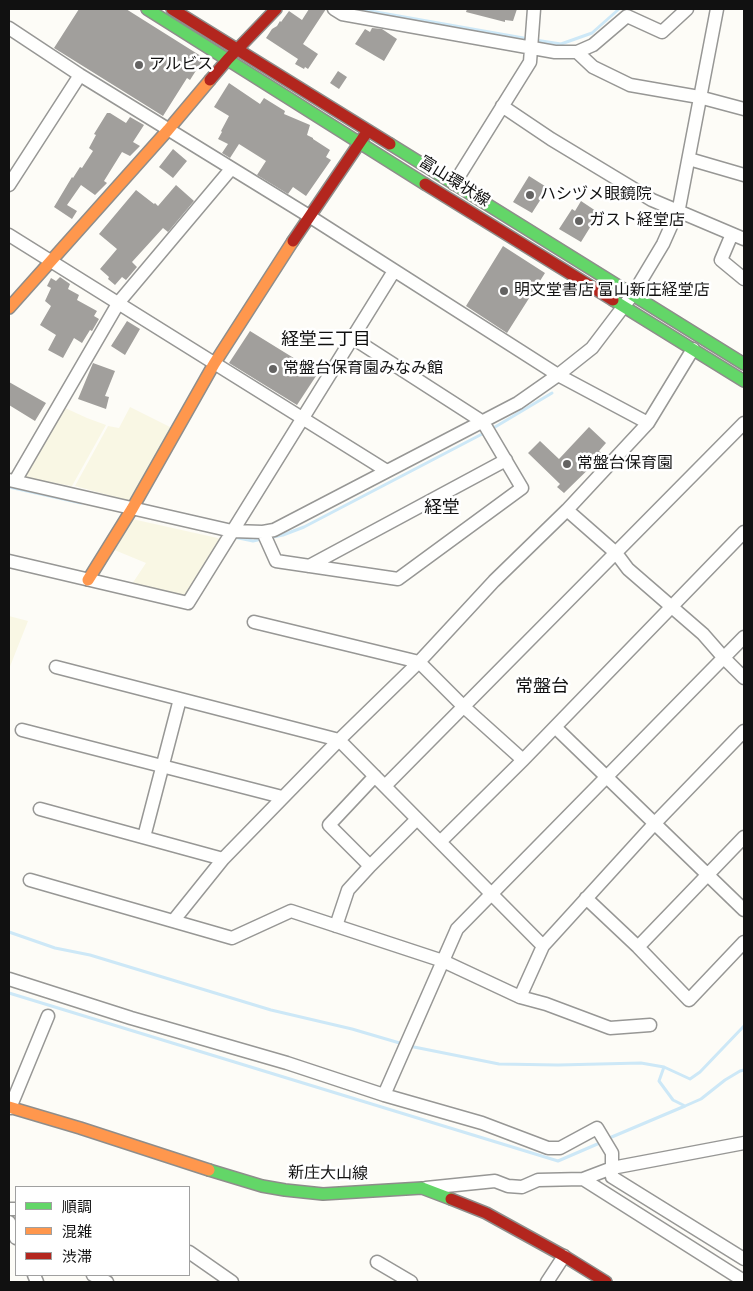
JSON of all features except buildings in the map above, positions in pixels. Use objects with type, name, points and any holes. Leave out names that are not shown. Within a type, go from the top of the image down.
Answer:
[{"type":"main road","name":"富山環状線","points":[[147,9],[744,381]]},
{"type":"main road","name":"富山環状線","points":[[172,9],[744,364]]},
{"type":"main road","points":[[9,308],[52,262],[228,60],[276,9]]},
{"type":"main road","points":[[88,580],[132,509],[214,364],[309,216],[367,131]]},
{"type":"main road","name":"新庄大山線","points":[[9,1108],[80,1128],[262,1186],[323,1194],[422,1188],[486,1213],[564,1256],[606,1282]]},
{"type":"street","points":[[334,9],[342,14],[555,52],[577,52],[593,45],[627,16],[662,32],[687,9]]},
{"type":"street","points":[[454,184],[530,62],[534,9]]},
{"type":"street","points":[[231,168],[119,302],[12,481],[232,531],[262,532],[274,530],[295,520],[518,403],[592,348],[633,294],[663,244],[678,211],[717,9]]},
{"type":"street","points":[[9,28],[80,75],[309,216],[558,375],[648,423]]},
{"type":"street","points":[[577,52],[593,67],[630,85],[699,97],[744,109]]},
{"type":"street","points":[[9,185],[80,75]]},
{"type":"street","points":[[502,106],[551,139],[643,195],[738,236],[721,260],[744,278]]},
{"type":"street","points":[[689,160],[744,175]]},
{"type":"street","points":[[9,235],[387,471]]},
{"type":"street","points":[[9,561],[188,603],[394,270]]},
{"type":"street","points":[[262,532],[276,561],[398,579],[522,488],[483,422],[352,337]]},
{"type":"street","points":[[174,920],[223,858],[419,662],[494,581],[567,510],[648,423],[693,349]]},
{"type":"street","points":[[385,786],[744,424]]},
{"type":"street","points":[[309,566],[506,460]]},
{"type":"street","points":[[567,510],[616,553],[628,569],[704,634],[744,678]]},
{"type":"street","points":[[440,842],[523,760],[744,532]]},
{"type":"street","points":[[254,622],[419,662],[464,707],[523,760]]},
{"type":"street","points":[[384,1095],[457,929],[744,637]]},
{"type":"street","points":[[56,667],[339,740],[543,946]]},
{"type":"street","points":[[144,837],[180,699]]},
{"type":"street","points":[[555,727],[709,874],[744,910]]},
{"type":"street","points":[[22,730],[282,797]]},
{"type":"street","points":[[520,997],[543,946],[655,823],[744,731]]},
{"type":"street","points":[[370,866],[329,825],[375,776]]},
{"type":"street","points":[[40,809],[223,858]]},
{"type":"street","points":[[336,926],[348,890],[417,819]]},
{"type":"street","points":[[638,947],[744,837]]},
{"type":"street","points":[[30,880],[232,938],[291,911],[444,961],[520,997],[546,1004],[610,1028],[650,1025]]},
{"type":"street","points":[[586,898],[638,947],[689,1000],[744,942]]},
{"type":"street","points":[[9,979],[131,1018],[287,1063],[384,1095],[482,1123],[548,1148],[560,1148],[597,1128],[612,1153],[612,1177],[744,1259]]},
{"type":"street","points":[[9,1108],[48,1016]]},
{"type":"street","points":[[422,1188],[495,1181],[508,1186],[522,1187],[538,1180],[583,1180],[612,1168],[744,1143]]},
{"type":"street","points":[[583,1180],[744,1281]]},
{"type":"street","points":[[9,1222],[15,1236]]},
{"type":"street","points":[[190,1253],[232,1282]]},
{"type":"street","points":[[547,1282],[564,1256]]},
{"type":"street","points":[[377,1262],[411,1282]]},
{"type":"street","points":[[95,1276],[107,1282]]},
{"type":"shaded area","points":[[63,407],[106,425],[72,486],[25,478],[26,471]]},
{"type":"shaded area","points":[[130,407],[172,428],[130,501],[75,486],[108,426],[119,428]]},
{"type":"shaded area","points":[[132,519],[222,539],[186,597],[132,584],[146,563],[112,549]]},
{"type":"shaded area","points":[[9,616],[28,621],[9,669]]},
{"type":"waterway","points":[[359,9],[529,39]]},
{"type":"waterway","points":[[535,40],[561,44],[592,33],[619,9]]},
{"type":"waterway","points":[[490,430],[552,393]]},
{"type":"waterway","points":[[268,538],[283,535],[304,527],[484,433]]},
{"type":"waterway","points":[[9,487],[81,503]]},
{"type":"waterway","points":[[234,537],[253,541],[262,539]]},
{"type":"waterway","points":[[9,932],[55,948],[90,955],[271,1010],[352,1029],[403,1044]]},
{"type":"waterway","points":[[9,993],[558,1161],[602,1142]]},
{"type":"waterway","points":[[409,1046],[499,1064],[641,1063],[664,1067],[690,1079],[700,1072],[744,1026]]},
{"type":"waterway","points":[[664,1067],[659,1081],[673,1100],[685,1106],[701,1099],[725,1080],[744,1070]]},
{"type":"waterway","points":[[607,1139],[685,1106]]},
{"type":"traffic: fast","points":[[147,9],[425,184]]},
{"type":"traffic: fast","points":[[390,144],[744,364]]},
{"type":"traffic: fast","points":[[613,300],[744,381]]},
{"type":"traffic: fast","points":[[209,1170],[262,1186],[285,1190],[323,1194],[422,1188],[451,1199]]},
{"type":"traffic: slow","points":[[9,308],[168,130],[210,80]]},
{"type":"traffic: slow","points":[[88,580],[132,509],[214,364],[293,241]]},
{"type":"traffic: slow","points":[[9,1107],[209,1170]]},
{"type":"traffic: jam","points":[[172,9],[390,144]]},
{"type":"traffic: jam","points":[[210,80],[276,9]]},
{"type":"traffic: jam","points":[[293,241],[367,132]]},
{"type":"traffic: jam","points":[[425,184],[613,300]]},
{"type":"traffic: jam","points":[[451,1199],[486,1213],[564,1256],[606,1282]]},
{"type":"place","name":"アルビス","points":[[139,65]]},
{"type":"place","name":"ハシヅメ眼鏡院","points":[[530,195]]},
{"type":"place","name":"ガスト経堂店","points":[[579,221]]},
{"type":"place","name":"明文堂書店 富山新庄経堂店","points":[[504,291]]},
{"type":"place","name":"常盤台保育園みなみ館","points":[[273,369]]},
{"type":"place","name":"常盤台保育園","points":[[567,464]]},
{"type":"district","name":"経堂三丁目","points":[[326,340]]},
{"type":"district","name":"経堂","points":[[442,508]]},
{"type":"district","name":"常盤台","points":[[542,687]]}]
